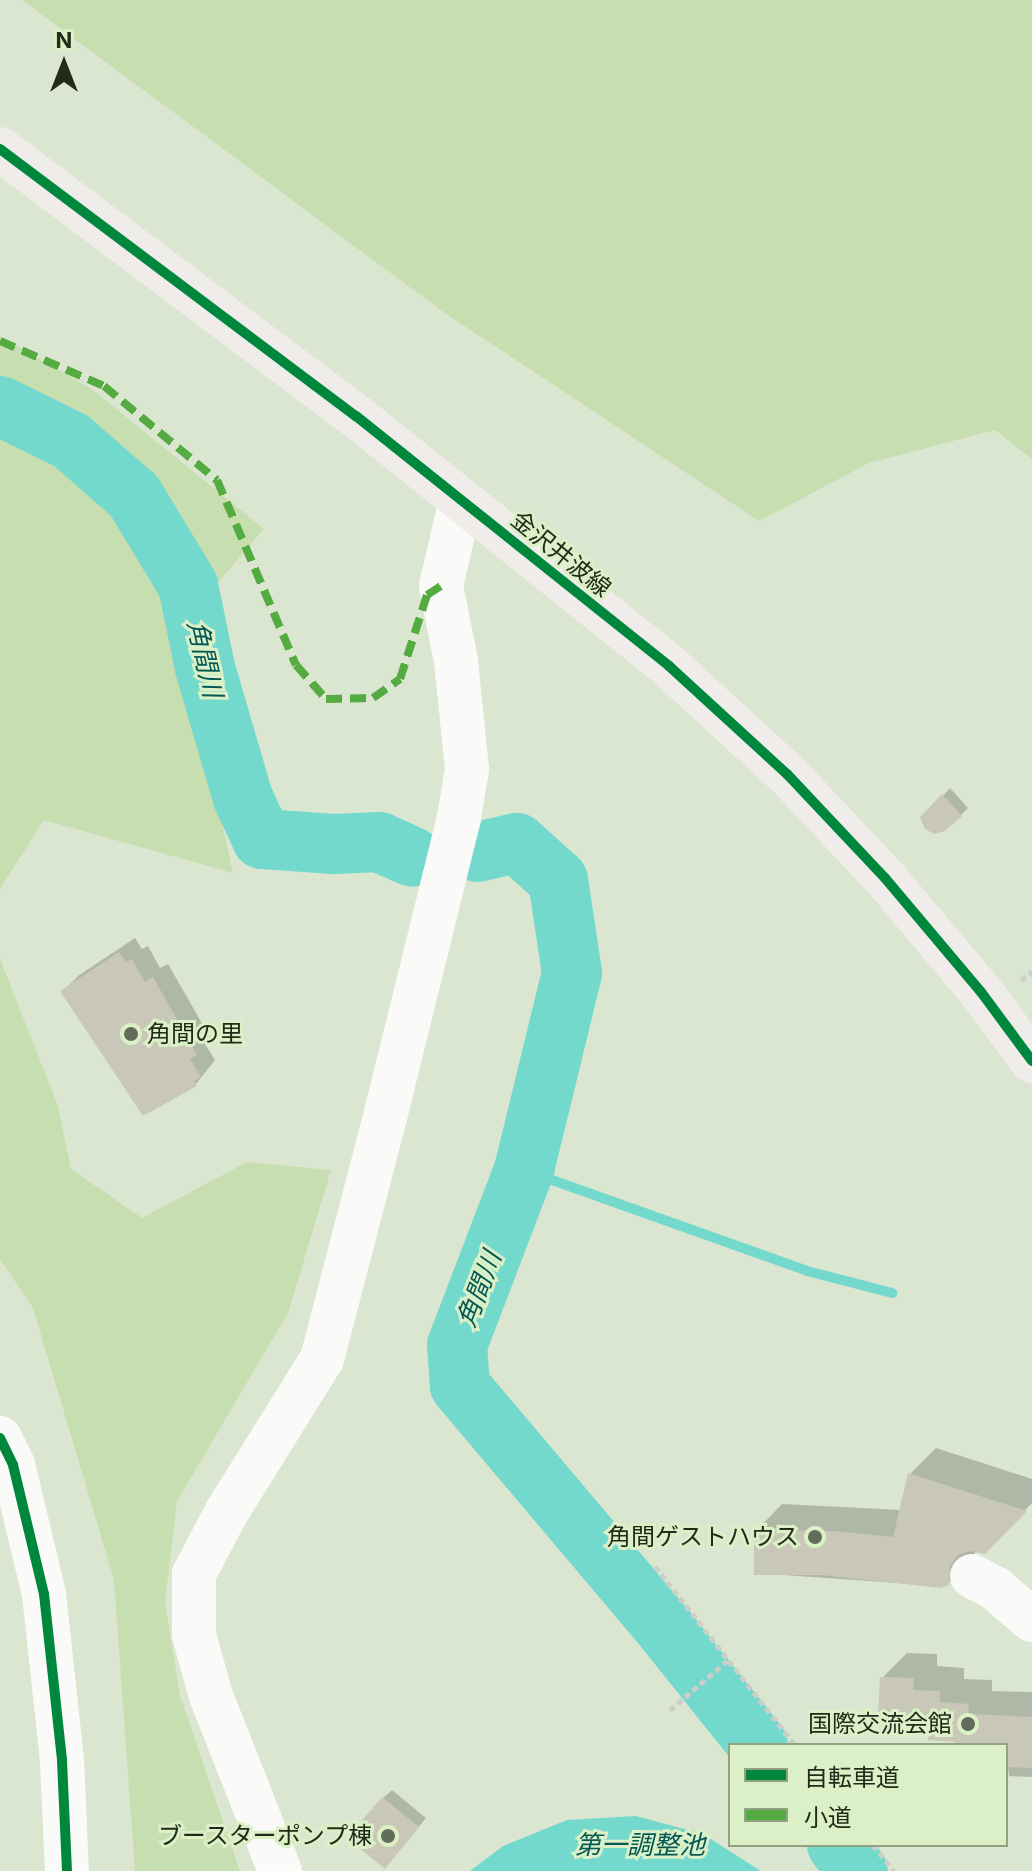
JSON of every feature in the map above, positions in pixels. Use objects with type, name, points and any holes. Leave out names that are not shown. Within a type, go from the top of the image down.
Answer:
[{"type":"main road","name":"金沢井波線","points":[[0,149],[356,416],[669,666],[787,774],[885,878],[981,992],[1032,1061]]},
{"type":"street","points":[[280,1871],[211,1696],[194,1635],[194,1574],[226,1513],[322,1359],[393,1084],[459,818],[467,769],[456,661],[441,586],[461,500]]},
{"type":"street","points":[[0,1438],[13,1465],[44,1594],[62,1761],[67,1871]]},
{"type":"street","points":[[972,1576],[995,1588],[1032,1620]]},
{"type":"path","points":[[1017,983],[1032,972]]},
{"type":"path","points":[[655,1566],[793,1743]]},
{"type":"path","points":[[670,1710],[727,1661]]},
{"type":"path","points":[[875,1847],[894,1871]]},
{"type":"green space","points":[[22,0],[1032,0],[1032,459],[995,430],[869,463],[759,521],[442,311]]},
{"type":"green space","points":[[0,336],[93,390],[264,529],[171,636],[208,760],[233,873],[44,820],[0,889]]},
{"type":"green space","points":[[0,959],[58,1106],[71,1169],[142,1218],[247,1162],[331,1170],[288,1313],[177,1501],[165,1602],[180,1696],[240,1871],[135,1871],[114,1580],[33,1308],[0,1259]]},
{"type":"water","name":"第一調整池","points":[[636,1816],[703,1834],[761,1871],[470,1871],[503,1846],[567,1820]]},
{"type":"building","points":[[942,794],[962,816],[945,831],[934,834],[925,829],[920,817]]},
{"type":"building","name":"角間の里","points":[[119,952],[126,962],[132,959],[145,982],[153,977],[197,1055],[190,1059],[201,1077],[194,1081],[197,1086],[143,1116],[60,991]]},
{"type":"building","name":"角間ゲストハウス","points":[[908,1473],[1027,1511],[985,1554],[970,1551],[958,1555],[950,1565],[949,1585],[941,1588],[822,1575],[754,1575],[754,1530],[833,1531],[893,1537]]},
{"type":"building","name":"国際交流会館","points":[[880,1677],[914,1678],[913,1690],[940,1691],[940,1702],[969,1704],[968,1714],[1032,1717],[1032,1768],[1008,1767],[1008,1743],[928,1740],[929,1731],[905,1730],[904,1716],[878,1716]]},
{"type":"building","name":"ブースターポンプ棟","points":[[382,1797],[419,1827],[385,1869],[347,1838]]},
{"type":"waterway","name":"角間川","points":[[0,406],[71,441],[134,496],[188,585],[205,668],[243,798],[262,839],[334,844],[379,842],[412,857]]},
{"type":"waterway","name":"角間川","points":[[477,852],[517,843],[558,880],[572,973],[524,1170],[457,1345],[460,1386],[666,1630],[756,1743]]},
{"type":"waterway","points":[[524,1170],[807,1271],[892,1293]]},
{"type":"waterway","name":"角間川","points":[[839,1847],[858,1871]]},
{"type":"marked path","points":[[0,341],[104,386],[217,480],[296,665],[326,699],[373,698],[400,679],[427,595],[441,586]]},
{"type":"cycle path","points":[[0,149],[356,416],[669,666],[787,774],[885,878],[981,992],[1032,1061]]},
{"type":"cycle path","points":[[0,1438],[13,1465],[44,1594],[62,1761],[67,1871]]},
{"type":"place","name":"角間の里","points":[[131,1034]]},
{"type":"place","name":"角間ゲストハウス","points":[[815,1537]]},
{"type":"place","name":"国際交流会館","points":[[968,1724]]},
{"type":"place","name":"ブースターポンプ棟","points":[[388,1836]]}]
